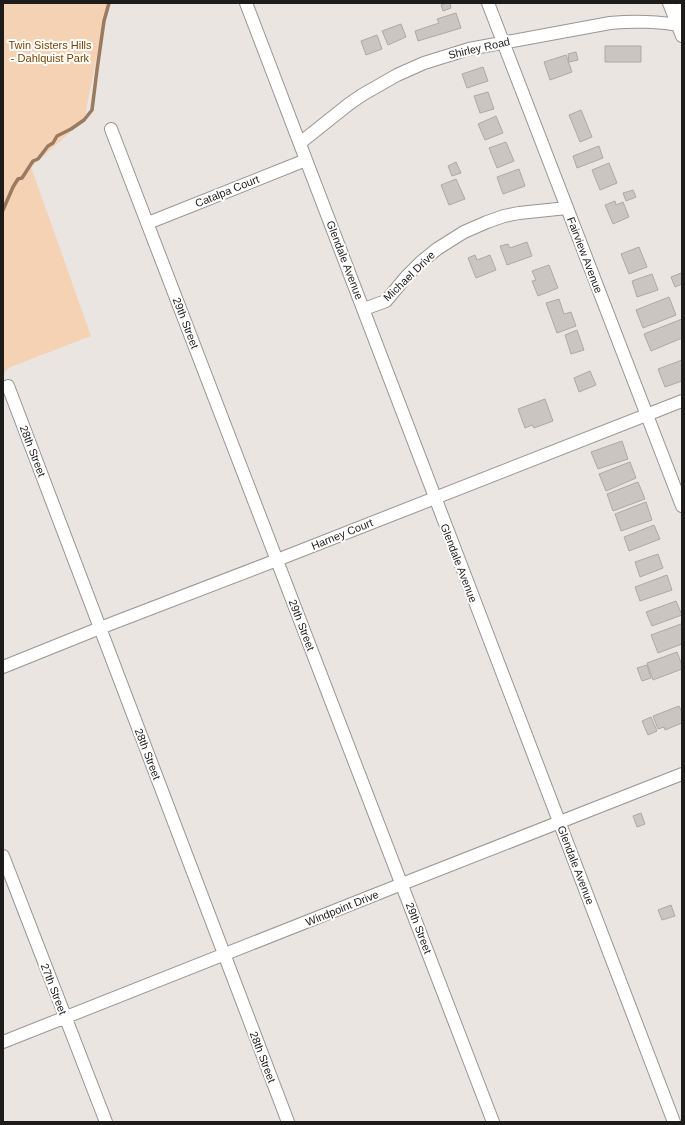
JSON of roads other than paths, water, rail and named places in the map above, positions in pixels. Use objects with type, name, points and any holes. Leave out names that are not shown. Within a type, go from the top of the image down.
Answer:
[{"type":"street","name":"Glendale Avenue","points":[[246,3],[674,1122]]},
{"type":"street","name":"Fairview Avenue","points":[[488,3],[682,506]]},
{"type":"street","points":[[669,3],[681,29]]},
{"type":"street","points":[[681,29],[682,6]]},
{"type":"street","name":"Shirley Road","points":[[300,143],[349,104],[382,83],[413,67],[442,57],[469,49],[503,42],[616,22],[655,23],[681,29]]},
{"type":"street","name":"29th Street","points":[[111,129],[494,1122]]},
{"type":"street","name":"Catalpa Court","points":[[148,223],[306,160]]},
{"type":"street","name":"Michael Drive","points":[[364,309],[386,300],[421,262],[442,245],[464,232],[504,216],[567,208]]},
{"type":"street","name":"28th Street","points":[[8,386],[288,1122]]},
{"type":"street","name":"Harney Court","points":[[3,667],[682,401]]},
{"type":"street","name":"Windpoint Drive","points":[[3,1042],[682,774]]},
{"type":"street","name":"27th Street","points":[[3,856],[106,1122]]},
{"type":"waterway","points":[[3,210],[13,187],[18,179],[22,178],[33,161],[38,159],[48,146],[53,143],[57,136],[84,120],[92,110],[104,21],[109,3]]},
{"type":"park label","name":"Twin Sisters Hills - Dahlquist Park","points":[[50,51]]}]
